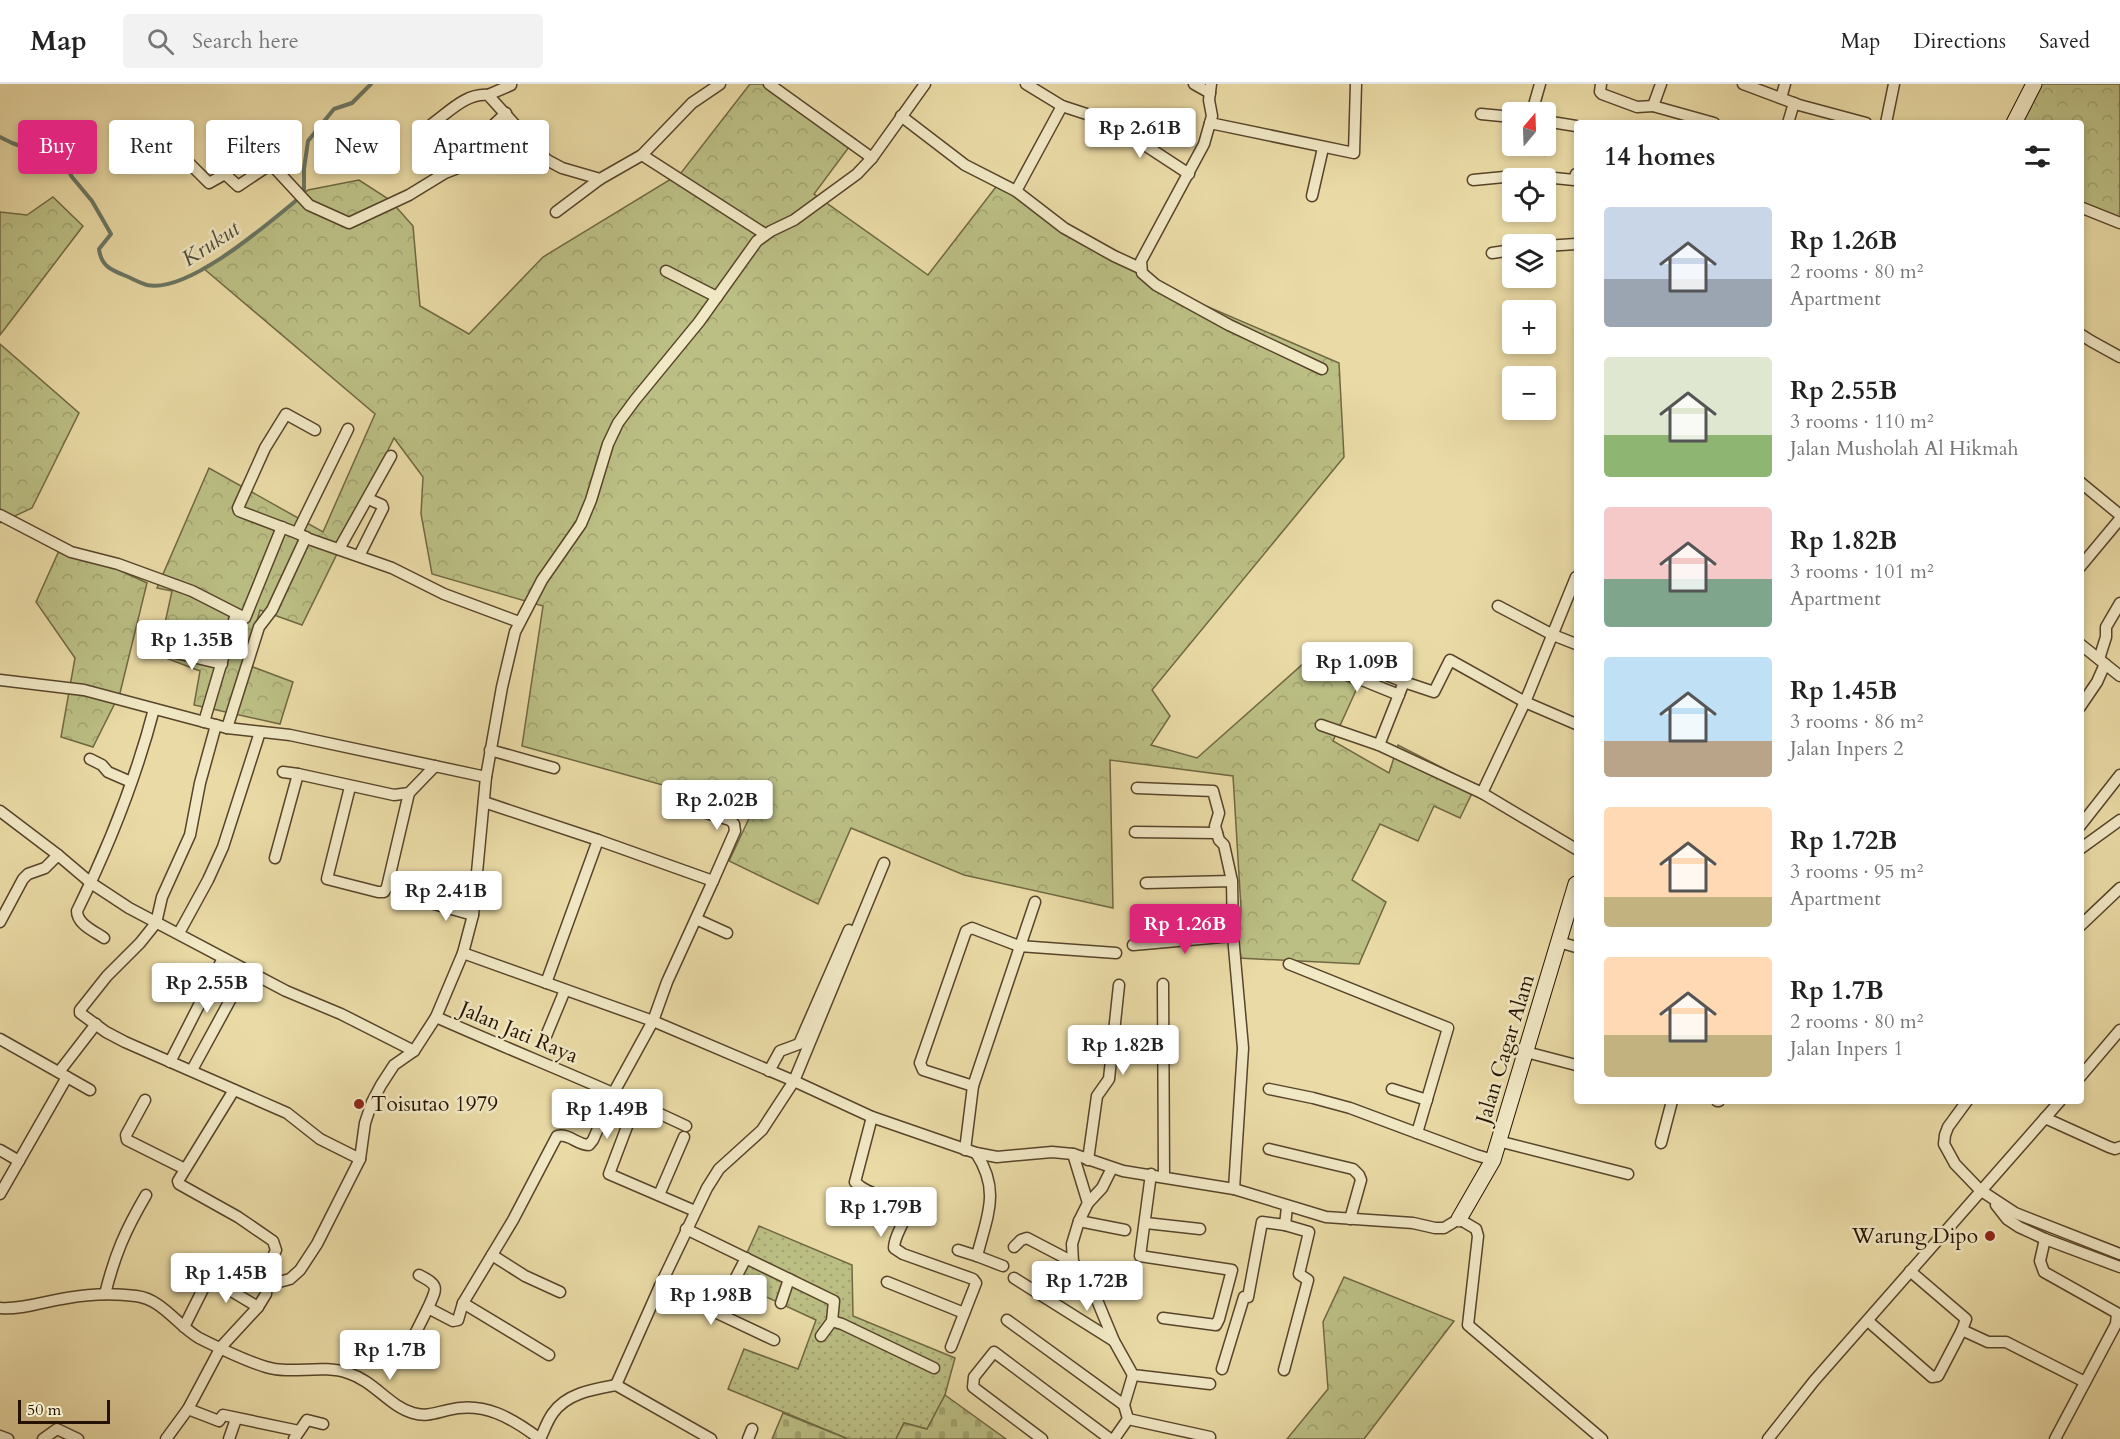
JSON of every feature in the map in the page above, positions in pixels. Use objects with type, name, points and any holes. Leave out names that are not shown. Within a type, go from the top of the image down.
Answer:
[{"type":"street","points":[[556,212],[600,180],[642,155],[692,103],[720,84]]},
{"type":"street","points":[[769,84],[872,158]]},
{"type":"street","points":[[184,1327],[215,1263],[219,1261],[267,1282],[279,1282],[290,1278],[300,1269],[317,1244],[360,1159],[365,1123],[372,1102],[394,1065],[414,1051],[436,1017],[463,953],[473,915],[486,777],[510,647],[519,622],[542,580],[581,524],[591,500],[608,444],[618,423],[672,357],[747,254],[765,234],[802,214],[857,174],[872,158],[925,84]]},
{"type":"street","points":[[1026,84],[1062,105],[1108,121],[1189,174]]},
{"type":"street","points":[[1140,268],[1141,261],[1204,144],[1212,116],[1209,100],[1211,88],[1194,84]]},
{"type":"street","points":[[1210,123],[1354,153],[1356,84]]},
{"type":"street","points":[[1535,102],[1540,84]]},
{"type":"street","points":[[1601,84],[1599,92],[1602,94],[1638,107],[1653,106],[1703,120]]},
{"type":"street","points":[[1653,106],[1660,84]]},
{"type":"street","points":[[1743,84],[1794,103],[1855,120]]},
{"type":"street","points":[[1780,98],[1785,84]]},
{"type":"street","points":[[1887,120],[1894,84]]},
{"type":"street","points":[[2016,120],[2034,84]]},
{"type":"street","points":[[437,120],[466,99],[511,85]]},
{"type":"street","points":[[488,94],[512,120]]},
{"type":"street","points":[[1789,120],[1794,103]]},
{"type":"street","points":[[1016,191],[1062,105]]},
{"type":"street","points":[[499,120],[506,113]]},
{"type":"street","points":[[1481,114],[1502,116]]},
{"type":"street","points":[[901,117],[965,165],[1016,191],[1064,228],[1140,268],[1146,279],[1156,285],[1229,325],[1322,369]]},
{"type":"street","points":[[1556,123],[1574,126]]},
{"type":"street","points":[[1312,196],[1323,148]]},
{"type":"street","points":[[642,155],[765,234]]},
{"type":"street","points":[[549,161],[562,168],[600,180]]},
{"type":"street","points":[[194,168],[208,183],[225,174],[238,186],[271,164],[309,205],[349,224],[399,200],[442,174]]},
{"type":"street","points":[[1473,180],[1525,175],[1574,180]]},
{"type":"street","points":[[2084,209],[2120,223]]},
{"type":"street","points":[[1556,245],[1574,244]]},
{"type":"street","points":[[1492,253],[1502,252]]},
{"type":"street","points":[[666,271],[717,297]]},
{"type":"street","points":[[2084,336],[2120,357]]},
{"type":"street","points":[[315,430],[286,414],[264,448],[238,508],[243,514],[392,568],[444,594],[519,622]]},
{"type":"street","points":[[348,429],[301,535],[272,610],[259,627],[200,783],[190,835],[162,897],[156,923],[140,943],[107,976],[81,1007],[80,1013],[125,1042],[287,1113],[320,1139],[360,1159]]},
{"type":"street","points":[[339,549],[391,456]]},
{"type":"street","points":[[2084,486],[2120,517],[2084,562]]},
{"type":"street","points":[[359,556],[383,508],[374,501]]},
{"type":"street","points":[[0,515],[71,552],[118,564],[192,591],[245,618],[282,527]]},
{"type":"street","points":[[1482,793],[1525,702],[1574,582]]},
{"type":"street","points":[[2084,701],[2100,677],[2106,627],[2120,603]]},
{"type":"street","points":[[1498,606],[1553,635],[1574,643]]},
{"type":"street","points":[[204,722],[236,614]]},
{"type":"street","points":[[2084,647],[2120,676]]},
{"type":"street","points":[[168,651],[222,663]]},
{"type":"street","points":[[1377,671],[1432,697],[1450,660],[1525,702],[1574,723]]},
{"type":"street","points":[[1325,665],[1400,695]]},
{"type":"street","points":[[0,680],[84,690],[221,727],[290,735],[486,777]]},
{"type":"street","points":[[1379,746],[1404,682]]},
{"type":"street","points":[[104,938],[82,922],[77,914],[131,783],[154,709]]},
{"type":"street","points":[[1322,725],[1379,746],[1482,793],[1574,848]]},
{"type":"street","points":[[179,933],[223,847],[260,732]]},
{"type":"street","points":[[490,750],[554,768]]},
{"type":"street","points":[[90,759],[102,765],[108,772],[131,783]]},
{"type":"street","points":[[350,787],[327,879],[384,892],[409,793],[435,766]]},
{"type":"street","points":[[283,772],[394,795],[409,793]]},
{"type":"street","points":[[275,858],[298,774]]},
{"type":"street","points":[[2084,820],[2120,774]]},
{"type":"street","points":[[1137,788],[1213,791],[1219,813],[1215,826],[1219,840],[1224,845],[1232,880],[1233,936],[1243,1048],[1239,1191]]},
{"type":"street","points":[[484,802],[713,881]]},
{"type":"street","points":[[428,1308],[457,1321],[463,1303],[513,1220],[553,1141],[557,1136],[562,1135],[589,1145],[614,1092],[653,1021],[666,982],[735,831],[734,824],[730,820],[673,803]]},
{"type":"street","points":[[0,812],[91,883],[156,923],[306,1000],[341,1014],[414,1051]]},
{"type":"street","points":[[2084,846],[2120,820]]},
{"type":"street","points":[[1135,832],[1217,833]]},
{"type":"street","points":[[546,983],[598,840]]},
{"type":"street","points":[[0,922],[23,879],[28,874],[45,868],[58,855]]},
{"type":"street","points":[[616,1385],[686,1229],[718,1169],[762,1130],[794,1081],[884,863]]},
{"type":"street","points":[[769,1071],[780,1051],[800,1044],[871,879]]},
{"type":"street","points":[[1146,883],[1232,880]]},
{"type":"street","points":[[2084,922],[2120,888]]},
{"type":"street","name":"Jalan Cagar Alam","points":[[1459,1219],[1493,1160],[1574,891]]},
{"type":"street","points":[[427,902],[473,915]]},
{"type":"street","points":[[977,1256],[992,1200],[987,1174],[971,1152],[973,1086],[1035,902]]},
{"type":"street","points":[[696,919],[727,933]]},
{"type":"street","points":[[973,1086],[923,1070],[921,1067],[921,1059],[966,931],[972,928],[1019,946],[1116,953]]},
{"type":"street","points":[[1133,945],[1233,936]]},
{"type":"street","points":[[1559,942],[1574,946]]},
{"type":"street","points":[[463,953],[653,1021],[872,1117],[971,1152],[997,1157],[1052,1152],[1073,1154],[1112,1168],[1239,1191],[1326,1217],[1413,1223],[1435,1228],[1444,1228],[1459,1219],[1476,1228],[1478,1236],[1468,1325],[1602,1439]]},
{"type":"street","points":[[170,1062],[223,958]]},
{"type":"street","points":[[1289,964],[1448,1028],[1417,1133]]},
{"type":"street","points":[[192,1070],[246,970]]},
{"type":"street","points":[[1163,984],[1164,1177]]},
{"type":"street","points":[[1088,1160],[1097,1096],[1109,1079],[1119,985]]},
{"type":"street","points":[[546,1036],[565,990]]},
{"type":"street","name":"Jalan Jati Raya","points":[[436,1017],[614,1092],[685,1131],[659,1195]]},
{"type":"street","points":[[0,1194],[63,1074],[96,1024]]},
{"type":"street","points":[[2084,1072],[2120,1030]]},
{"type":"street","points":[[0,1039],[90,1090]]},
{"type":"street","points":[[1526,1052],[1574,1064]]},
{"type":"street","points":[[1269,1089],[1350,1108],[1493,1160]]},
{"type":"street","points":[[1392,1089],[1427,1100]]},
{"type":"street","points":[[165,1439],[188,1408],[221,1347],[258,1307],[266,1294],[266,1274],[276,1250],[273,1241],[237,1217],[178,1184],[234,1090]]},
{"type":"street","points":[[145,1100],[126,1135],[127,1140],[185,1169]]},
{"type":"street","points":[[1660,1143],[1671,1104]]},
{"type":"street","points":[[1965,1104],[1948,1127],[1944,1144],[1976,1194],[1990,1198],[2015,1213],[2120,1254]]},
{"type":"street","points":[[1768,1439],[1814,1381],[2057,1104]]},
{"type":"street","points":[[631,1116],[609,1174],[695,1211]]},
{"type":"street","points":[[872,1117],[855,1182],[860,1187],[900,1203],[906,1208],[906,1216],[894,1245],[896,1250],[975,1281],[975,1288],[951,1347]]},
{"type":"street","points":[[2045,1118],[2109,1147],[2115,1149],[2120,1147]]},
{"type":"street","points":[[1498,1142],[1628,1174]]},
{"type":"street","points":[[1269,1149],[1353,1169],[1361,1180],[1350,1219]]},
{"type":"street","points":[[0,1150],[19,1161]]},
{"type":"street","points":[[1073,1154],[1088,1203]]},
{"type":"street","points":[[1073,1262],[1072,1244],[1079,1221],[1088,1203],[1102,1188],[1112,1168]]},
{"type":"street","points":[[1151,1174],[1140,1256],[1232,1270],[1220,1319],[1216,1325],[1163,1318]]},
{"type":"street","points":[[105,1294],[123,1236],[146,1195]]},
{"type":"street","points":[[1990,1198],[2007,1220],[2045,1239],[2120,1267]]},
{"type":"street","points":[[1285,1225],[1287,1207]]},
{"type":"street","points":[[1079,1221],[1125,1230]]},
{"type":"street","points":[[1222,1369],[1244,1297],[1248,1297],[1262,1222],[1285,1225],[1309,1232],[1299,1274],[1308,1280],[1284,1370]]},
{"type":"street","points":[[1146,1223],[1200,1229]]},
{"type":"street","points":[[686,1229],[834,1301],[832,1321],[821,1336]]},
{"type":"street","points":[[1014,1247],[1027,1238],[1073,1262],[1092,1288],[1114,1341],[1133,1375],[1124,1405],[1128,1419]]},
{"type":"street","points":[[2045,1239],[2040,1261],[2044,1272],[2117,1313],[2116,1324],[2055,1439]]},
{"type":"street","points":[[958,1250],[1003,1266]]},
{"type":"street","points":[[492,1255],[525,1276],[560,1293]]},
{"type":"street","points":[[731,1287],[746,1258]]},
{"type":"street","points":[[1868,1321],[1932,1377],[1938,1376],[1967,1322],[1910,1271]]},
{"type":"street","points":[[408,1346],[436,1290],[433,1282],[419,1275]]},
{"type":"street","points":[[208,1277],[258,1307]]},
{"type":"street","points":[[1014,1278],[1114,1341]]},
{"type":"street","points":[[781,1303],[789,1279]]},
{"type":"street","points":[[887,1282],[964,1313]]},
{"type":"street","points":[[660,1286],[774,1340]]},
{"type":"street","points":[[0,1308],[105,1294],[138,1296],[163,1308],[200,1338],[267,1367],[293,1371],[344,1371],[363,1378],[411,1413],[425,1416],[458,1408],[484,1408],[502,1414],[540,1439],[553,1413],[561,1405],[587,1390],[616,1385],[698,1436],[711,1439]]},
{"type":"street","points":[[463,1303],[549,1355]]},
{"type":"street","points":[[1007,1320],[1124,1405]]},
{"type":"street","points":[[832,1321],[934,1368]]},
{"type":"street","points":[[1962,1330],[1988,1342],[2006,1342],[2085,1382]]},
{"type":"street","points":[[1042,1439],[973,1387],[974,1377],[994,1352],[1112,1439],[1128,1419]]},
{"type":"street","points":[[1133,1375],[1210,1384]]},
{"type":"street","points":[[188,1408],[219,1421],[223,1415],[296,1435],[305,1421],[309,1419],[323,1424]]},
{"type":"street","points":[[229,1439],[236,1419]]},
{"type":"street","points":[[1128,1419],[1210,1437]]},
{"type":"street","points":[[43,1439],[57,1429],[78,1439]]},
{"type":"green space","points":[[750,84],[775,84],[855,139],[814,194],[928,275],[999,183],[1033,206],[1185,297],[1339,363],[1344,457],[1152,690],[1170,716],[1151,745],[1197,758],[1304,663],[1358,686],[1333,741],[1389,773],[1398,745],[1476,785],[1460,818],[1434,806],[1418,841],[1380,824],[1352,880],[1386,902],[1359,964],[1238,958],[1241,908],[1233,776],[1110,760],[1113,908],[964,875],[851,828],[818,904],[729,861],[753,810],[522,746],[543,606],[432,574],[421,514],[423,477],[394,438],[302,625],[260,610],[245,664],[293,682],[280,724],[194,705],[200,671],[158,655],[172,591],[157,588],[209,468],[323,532],[375,414],[203,268],[235,250],[308,190],[359,180],[390,200],[413,226],[420,306],[469,334],[543,257],[681,173]]},
{"type":"green space","points":[[2036,84],[2120,84],[2120,218],[2084,203],[2084,120],[2018,120]]},
{"type":"green space","points":[[53,197],[83,226],[0,335],[0,212],[27,215]]},
{"type":"green space","points":[[0,344],[79,413],[32,508],[0,523]]},
{"type":"green space","points":[[62,544],[147,583],[120,693],[93,747],[61,737],[75,658],[36,602]]},
{"type":"green space","points":[[759,1226],[852,1265],[853,1316],[955,1358],[945,1395],[927,1429],[904,1423],[896,1439],[848,1439],[728,1389],[744,1349],[798,1369],[816,1320],[734,1282]]},
{"type":"green space","points":[[1344,1277],[1454,1321],[1364,1439],[1287,1439],[1328,1389],[1323,1322]]},
{"type":"green space","points":[[945,1395],[1006,1439],[896,1439],[904,1423],[927,1429]]},
{"type":"green space","points":[[783,1413],[848,1439],[772,1439]]},
{"type":"waterway","name":"Krukut","points":[[0,137],[63,161],[72,177],[92,201],[111,234],[99,249],[104,263],[116,272],[147,285],[164,285],[185,278],[229,253],[304,194],[304,169],[308,141],[334,109],[352,103],[371,84]]},
{"type":"place","name":"Toisutao 1979","points":[[359,1104]]},
{"type":"place","name":"Warung Dipo","points":[[1990,1236]]}]
